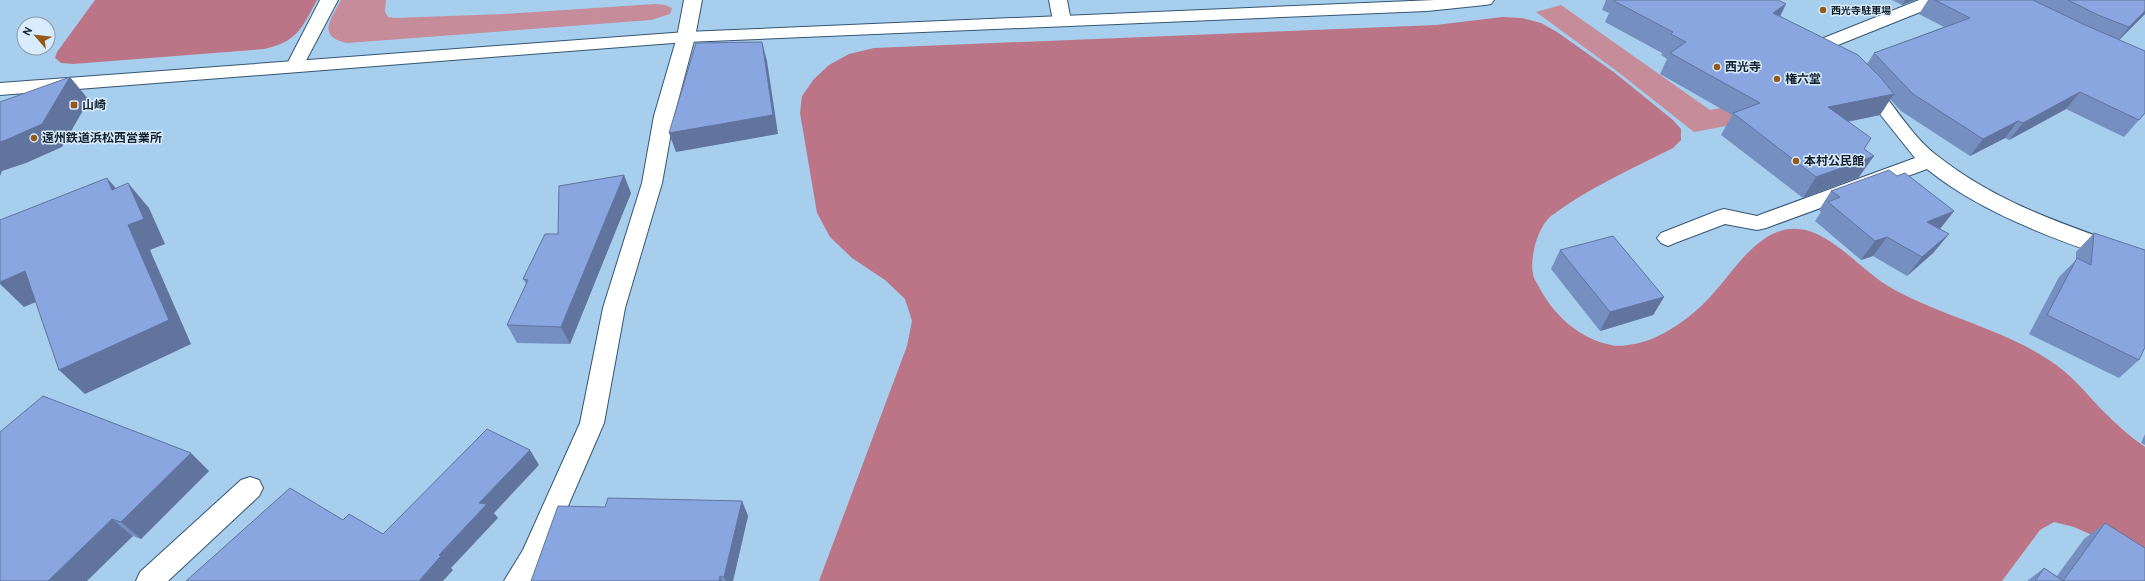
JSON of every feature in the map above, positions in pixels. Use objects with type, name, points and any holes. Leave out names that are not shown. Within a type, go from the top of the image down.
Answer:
[{"type":"street","points":[[295,66],[329,0]]},
{"type":"street","points":[[517,581],[533,558],[592,423],[614,308],[648,197],[664,116],[686,36],[692,0]]},
{"type":"street","points":[[1058,0],[1062,21]]},
{"type":"street","points":[[0,89],[686,36],[1420,7],[1485,0]]},
{"type":"street","points":[[1822,45],[1934,0]]},
{"type":"street","points":[[1851,70],[1870,89],[1930,160],[1950,176],[1978,194],[2010,210],[2145,261]]},
{"type":"street","points":[[1668,238],[1724,216],[1757,223],[1766,221],[1930,160]]},
{"type":"street","points":[[149,581],[250,488]]},
{"type":"shaded area","points":[[95,0],[317,0],[302,26],[291,38],[275,46],[264,49],[73,64],[61,63],[55,58],[57,52]]},
{"type":"shaded area","points":[[341,0],[386,0],[385,12],[388,17],[395,18],[504,14],[655,4],[665,5],[672,8],[670,14],[651,20],[347,43],[337,40],[329,32],[330,21]]},
{"type":"shaded area","points":[[1561,5],[1710,110],[1822,90],[1866,100],[1694,132],[1618,72],[1536,12]]},
{"type":"shaded area","points":[[1502,17],[1522,18],[1541,23],[1557,32],[1615,73],[1673,120],[1681,129],[1681,140],[1673,148],[1610,179],[1565,206],[1551,216],[1543,226],[1534,248],[1532,263],[1533,276],[1552,307],[1568,324],[1599,342],[1617,346],[1635,344],[1656,337],[1676,326],[1704,304],[1739,263],[1760,242],[1772,234],[1785,230],[1799,229],[1811,232],[1834,244],[1877,279],[1888,286],[1928,306],[2010,339],[2057,365],[2117,424],[2145,447],[2145,568],[2094,536],[2074,527],[2054,522],[2040,530],[2002,581],[819,581],[907,346],[912,321],[905,299],[885,280],[852,258],[830,237],[817,213],[800,113],[802,96],[814,79],[829,65],[849,54],[874,48],[1436,25]]},
{"type":"building","points":[[1778,0],[1786,4],[1773,13],[1858,55],[1882,79],[1894,94],[1828,107],[1871,138],[1864,149],[1874,156],[1816,177],[1733,113],[1760,103],[1670,53],[1686,42],[1671,34],[1673,32],[1614,1]]},
{"type":"building","points":[[1935,0],[2033,0],[2085,25],[2145,51],[2145,113],[2139,120],[2080,92],[2023,123],[2018,121],[1983,139],[1913,94],[1874,53],[1970,18]]},
{"type":"building","points":[[2068,0],[2145,0],[2145,11],[2129,27],[2098,15]]},
{"type":"building","points":[[762,42],[773,115],[669,133],[696,43]]},
{"type":"building","points":[[70,77],[42,124],[0,142],[0,102]]},
{"type":"building","points":[[1889,170],[1897,176],[1905,173],[1954,211],[1927,222],[1949,234],[1922,257],[1887,237],[1875,241],[1828,202],[1840,197],[1831,191]]},
{"type":"building","points":[[624,175],[561,327],[507,325],[528,280],[523,279],[545,234],[558,234],[559,186]]},
{"type":"building","points":[[107,178],[112,190],[128,183],[144,219],[128,225],[169,320],[59,370],[25,271],[0,282],[0,220]]},
{"type":"building","points":[[2094,233],[2145,250],[2145,347],[2139,360],[2047,315],[2077,258],[2091,265]]},
{"type":"building","points":[[1613,236],[1664,297],[1610,312],[1560,250]]},
{"type":"building","points":[[43,396],[191,453],[121,522],[112,519],[48,581],[0,581],[0,432]]},
{"type":"building","points":[[487,429],[530,450],[479,503],[487,504],[439,555],[441,556],[419,581],[186,581],[290,488],[343,520],[349,514],[383,534]]},
{"type":"building","points":[[608,498],[742,501],[724,577],[720,576],[719,581],[531,581],[558,506],[605,507]]},
{"type":"building","points":[[2105,523],[2145,548],[2145,581],[2063,581]]},
{"type":"building","points":[[2044,568],[2063,581],[2035,581]]},
{"type":"place","name":"西光寺駐車場","points":[[1823,10]]},
{"type":"place","name":"西光寺","points":[[1717,67]]},
{"type":"place","name":"権六堂","points":[[1777,79]]},
{"type":"place","name":"山崎","points":[[74,105]]},
{"type":"place","name":"遠州鉄道浜松西営業所","points":[[34,138]]},
{"type":"place","name":"本村公民館","points":[[1796,161]]}]
